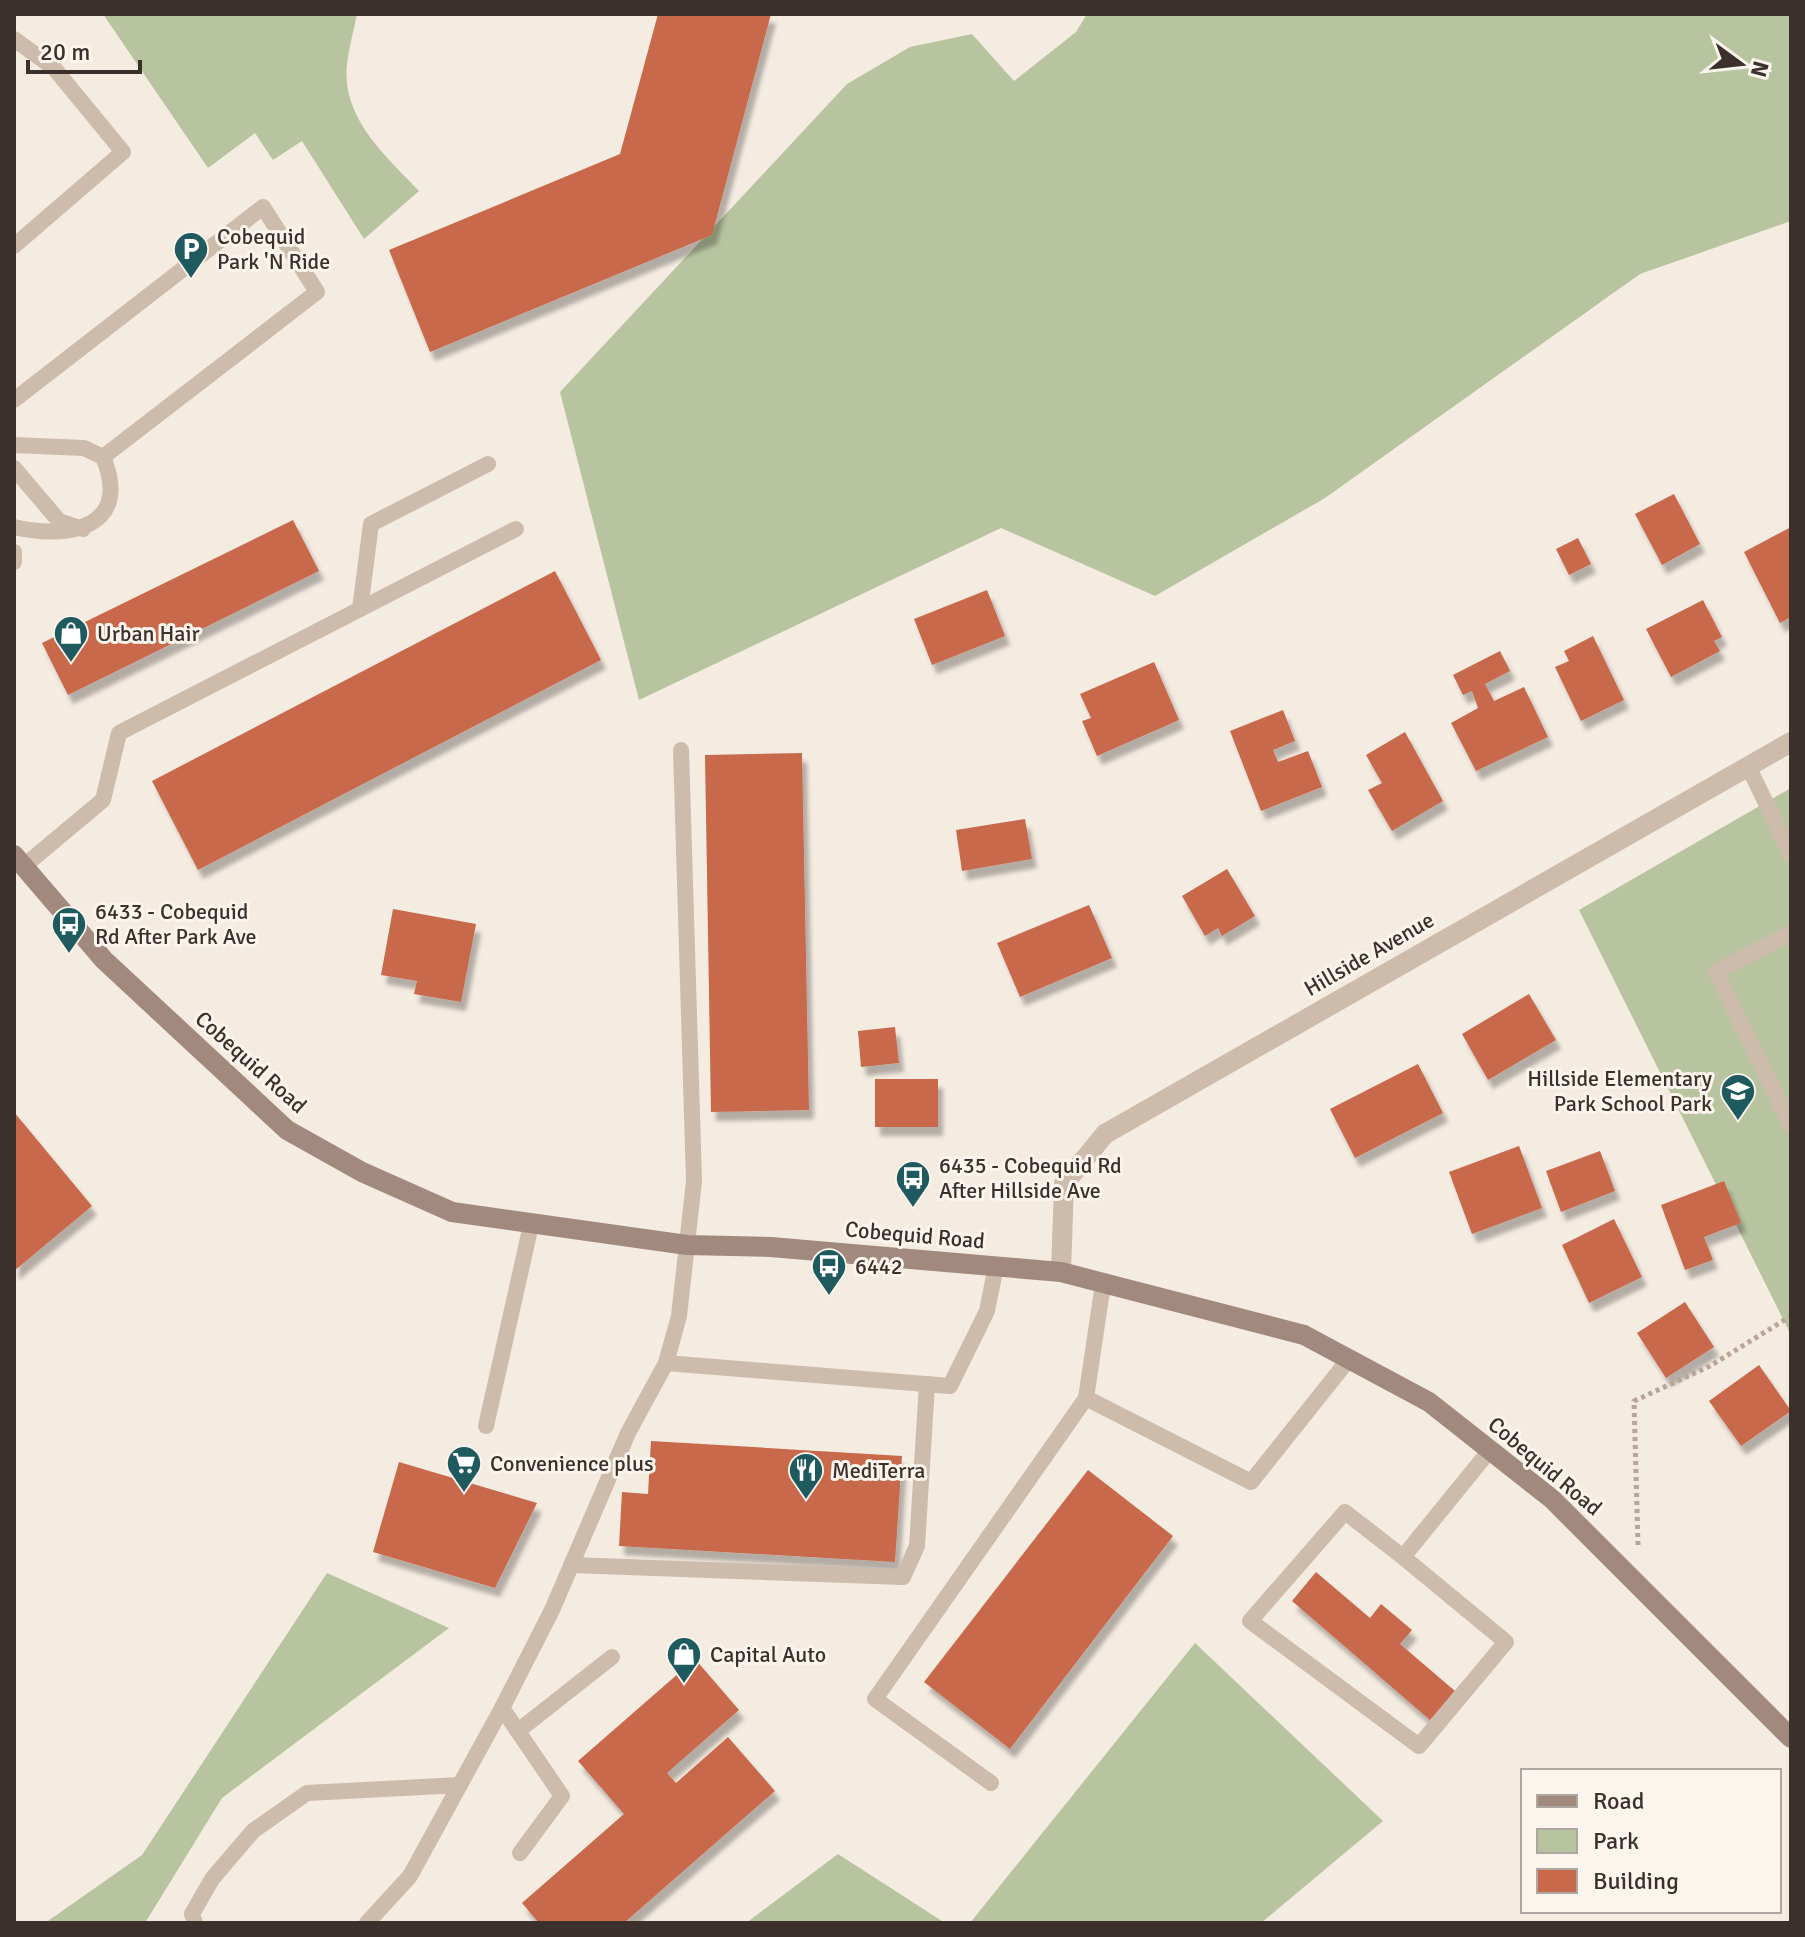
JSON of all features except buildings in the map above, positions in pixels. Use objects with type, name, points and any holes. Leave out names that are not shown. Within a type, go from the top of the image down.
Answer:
[{"type":"main road","name":"Cobequid Road","points":[[17,865],[104,960],[287,1130],[362,1172],[452,1212],[687,1245],[771,1247],[1061,1272],[1304,1335],[1429,1402],[1552,1499],[1638,1581],[1791,1738]]},
{"type":"street","name":"Hillside Avenue","points":[[1061,1272],[1064,1184],[1105,1134],[1791,742]]},
{"type":"lane","points":[[14,39],[54,68],[123,152],[14,246]]},
{"type":"lane","points":[[14,400],[263,207],[317,292],[103,457]]},
{"type":"lane","points":[[14,445],[84,448],[103,457],[111,476],[110,496],[101,517],[84,529],[60,534],[14,527]]},
{"type":"lane","points":[[360,609],[371,524],[488,464]]},
{"type":"lane","points":[[14,468],[59,521],[84,529]]},
{"type":"lane","points":[[17,865],[103,800],[119,733],[516,529]]},
{"type":"lane","points":[[14,552],[14,562]]},
{"type":"lane","points":[[367,1923],[410,1876],[502,1708],[571,1565],[628,1433],[666,1363],[679,1316],[694,1181],[681,750]]},
{"type":"lane","points":[[1748,766],[1791,855]]},
{"type":"lane","points":[[1791,933],[1716,972],[1791,1126]]},
{"type":"lane","points":[[486,1426],[531,1225]]},
{"type":"lane","points":[[666,1363],[950,1386],[987,1311],[996,1266]]},
{"type":"lane","points":[[991,1783],[875,1699],[1086,1398],[1103,1284]]},
{"type":"lane","points":[[1086,1398],[1251,1482],[1349,1359]]},
{"type":"lane","points":[[571,1565],[903,1577],[917,1546],[927,1384]]},
{"type":"lane","points":[[1403,1557],[1490,1450]]},
{"type":"lane","points":[[1345,1512],[1403,1557],[1506,1642],[1419,1746],[1250,1621],[1345,1512]]},
{"type":"lane","points":[[518,1731],[612,1657]]},
{"type":"lane","points":[[502,1708],[562,1796],[520,1853]]},
{"type":"lane","points":[[195,1923],[192,1914],[212,1879],[253,1831],[307,1793],[460,1785]]},
{"type":"path","points":[[1638,1581],[1634,1401],[1710,1366],[1791,1316]]},
{"type":"green space","points":[[103,14],[357,14],[347,64],[351,102],[368,135],[419,191],[364,239],[302,141],[273,160],[255,133],[208,168]]},
{"type":"green space","points":[[1087,14],[1791,14],[1791,221],[1640,274],[1325,498],[1155,596],[1001,528],[639,700],[560,392],[847,84],[910,47],[972,34],[1014,81],[1076,32]]},
{"type":"green space","name":"Hillside Elementary Park School Park","points":[[1791,788],[1791,1335],[1579,910]]},
{"type":"green space","points":[[327,1573],[449,1628],[222,1798],[145,1923],[45,1923],[142,1855]]},
{"type":"green space","points":[[1195,1643],[1383,1821],[1261,1923],[970,1923]]},
{"type":"green space","points":[[838,1854],[945,1923],[746,1923]]},
{"type":"place","name":"Cobequid Park 'N Ride","points":[[191,280]]},
{"type":"place","name":"Urban Hair","points":[[71,664]]},
{"type":"place","name":"6433 - Cobequid Rd After Park Ave","points":[[69,955]]},
{"type":"place","name":"Hillside Elementary Park School Park","points":[[1738,1122]]},
{"type":"place","name":"6435 - Cobequid Rd After Hillside Ave","points":[[913,1209]]},
{"type":"place","name":"6442","points":[[829,1297]]},
{"type":"place","name":"Convenience plus","points":[[464,1494]]},
{"type":"place","name":"MediTerra","points":[[806,1501]]},
{"type":"place","name":"Capital Auto","points":[[684,1685]]}]
